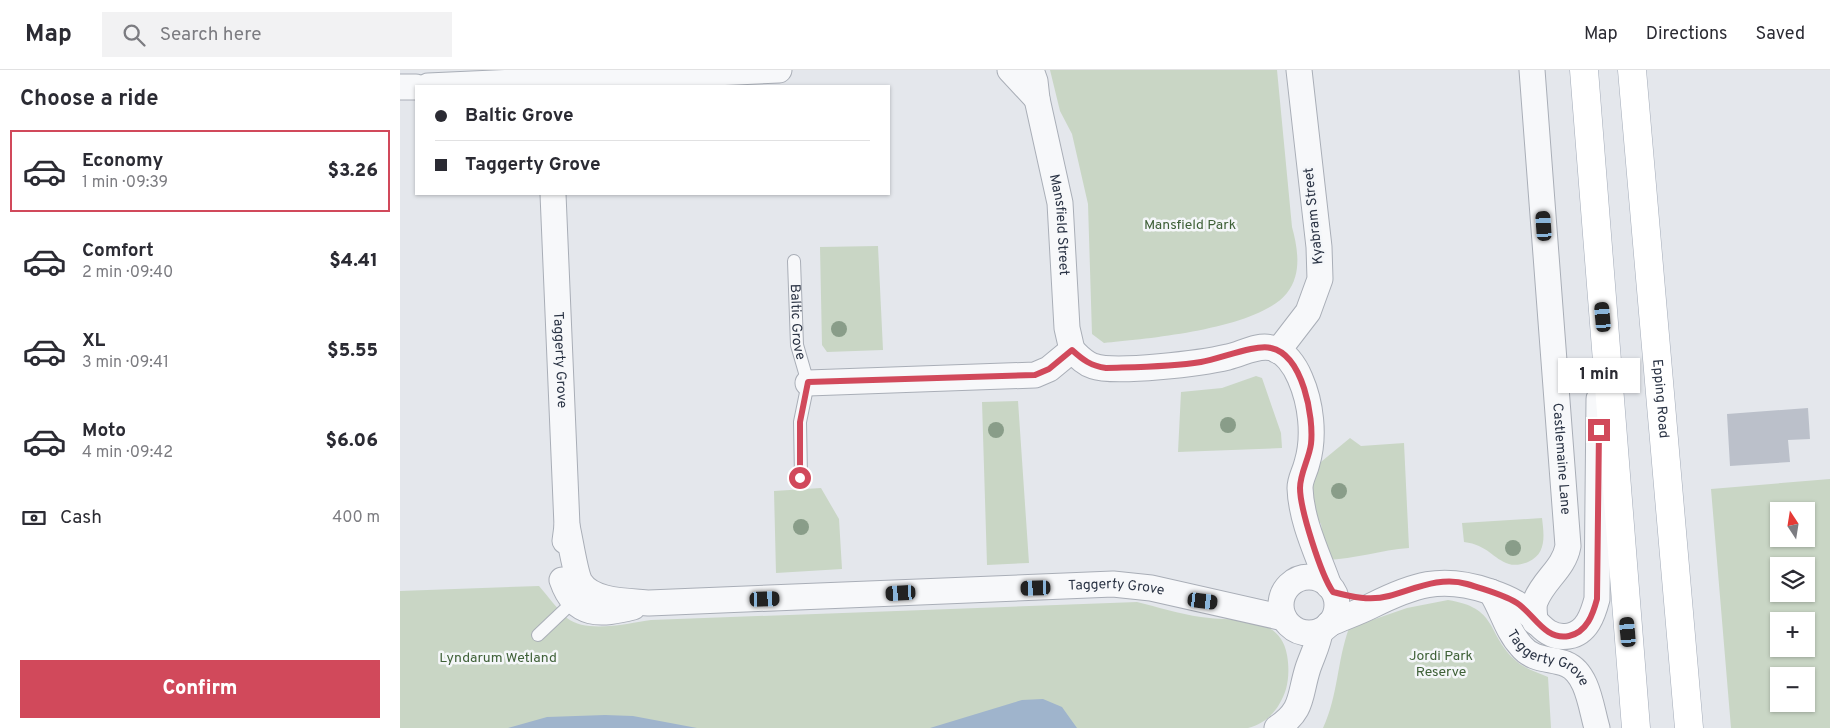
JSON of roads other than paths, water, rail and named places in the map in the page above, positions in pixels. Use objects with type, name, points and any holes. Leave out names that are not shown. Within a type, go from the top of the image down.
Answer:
[{"type":"main road","points":[[1584,70],[1636,728]]},
{"type":"main road","name":"Epping Road","points":[[1632,70],[1688,728]]},
{"type":"street","points":[[432,85],[463,77],[548,83],[779,70]]},
{"type":"street","points":[[1010,70],[1037,99]]},
{"type":"street","name":"Mansfield Street","points":[[1031,70],[1035,81],[1037,99],[1060,203],[1067,328],[1072,350]]},
{"type":"street","name":"Kyabram Street","points":[[1278,351],[1308,312],[1320,279],[1319,247],[1299,70]]},
{"type":"street","name":"Castlemaine Lane","points":[[1532,70],[1568,546],[1562,565],[1552,574],[1535,604],[1535,622]]},
{"type":"street","points":[[400,87],[415,87]]},
{"type":"street","name":"Taggerty Grove","points":[[553,195],[567,526],[561,578],[565,590],[580,596],[586,610],[597,614],[608,614],[648,604],[1113,584],[1151,588],[1203,601],[1223,603],[1287,622]]},
{"type":"street","name":"Taggerty Grove","points":[[1324,627],[1389,596],[1438,582],[1465,584],[1517,603],[1535,622],[1553,636],[1569,636],[1583,628],[1592,617],[1597,599],[1601,298]]},
{"type":"street","points":[[808,382],[1035,375],[1049,369],[1072,350],[1084,361],[1094,366],[1106,368],[1203,362],[1265,347],[1278,351],[1290,361],[1300,378],[1308,407],[1311,443],[1300,487],[1306,521],[1307,543],[1301,566],[1281,603],[1305,679]]},
{"type":"street","points":[[1277,728],[1289,720],[1302,700],[1305,679],[1324,627],[1336,609],[1331,589],[1306,521]]},
{"type":"street","points":[[1491,592],[1515,588],[1552,574]]},
{"type":"street","points":[[1289,586],[1306,578],[1322,581],[1331,589]]},
{"type":"street","name":"Taggerty Grove","points":[[1223,603],[1273,595],[1289,586]]},
{"type":"street","name":"Taggerty Grove","points":[[1331,589],[1368,599],[1389,596]]},
{"type":"street","name":"Taggerty Grove","points":[[1491,592],[1521,647],[1534,656],[1566,664],[1578,673],[1585,687],[1597,728]]},
{"type":"street","points":[[1287,622],[1304,632],[1324,627]]},
{"type":"lane","name":"Baltic Grove","points":[[794,261],[797,344],[808,382],[800,422],[800,478]]},
{"type":"lane","points":[[538,635],[580,596]]},
{"type":"water","points":[[1043,699],[1062,707],[1077,728],[930,728],[1022,700]]},
{"type":"water","points":[[633,716],[697,728],[508,728],[547,717]]},
{"type":"park label","name":"Mansfield Park","points":[[1190,225]]},
{"type":"park label","name":"Lyndarum Wetland","points":[[498,658]]},
{"type":"park label","name":"Jordi Park Reserve","points":[[1441,664]]}]
